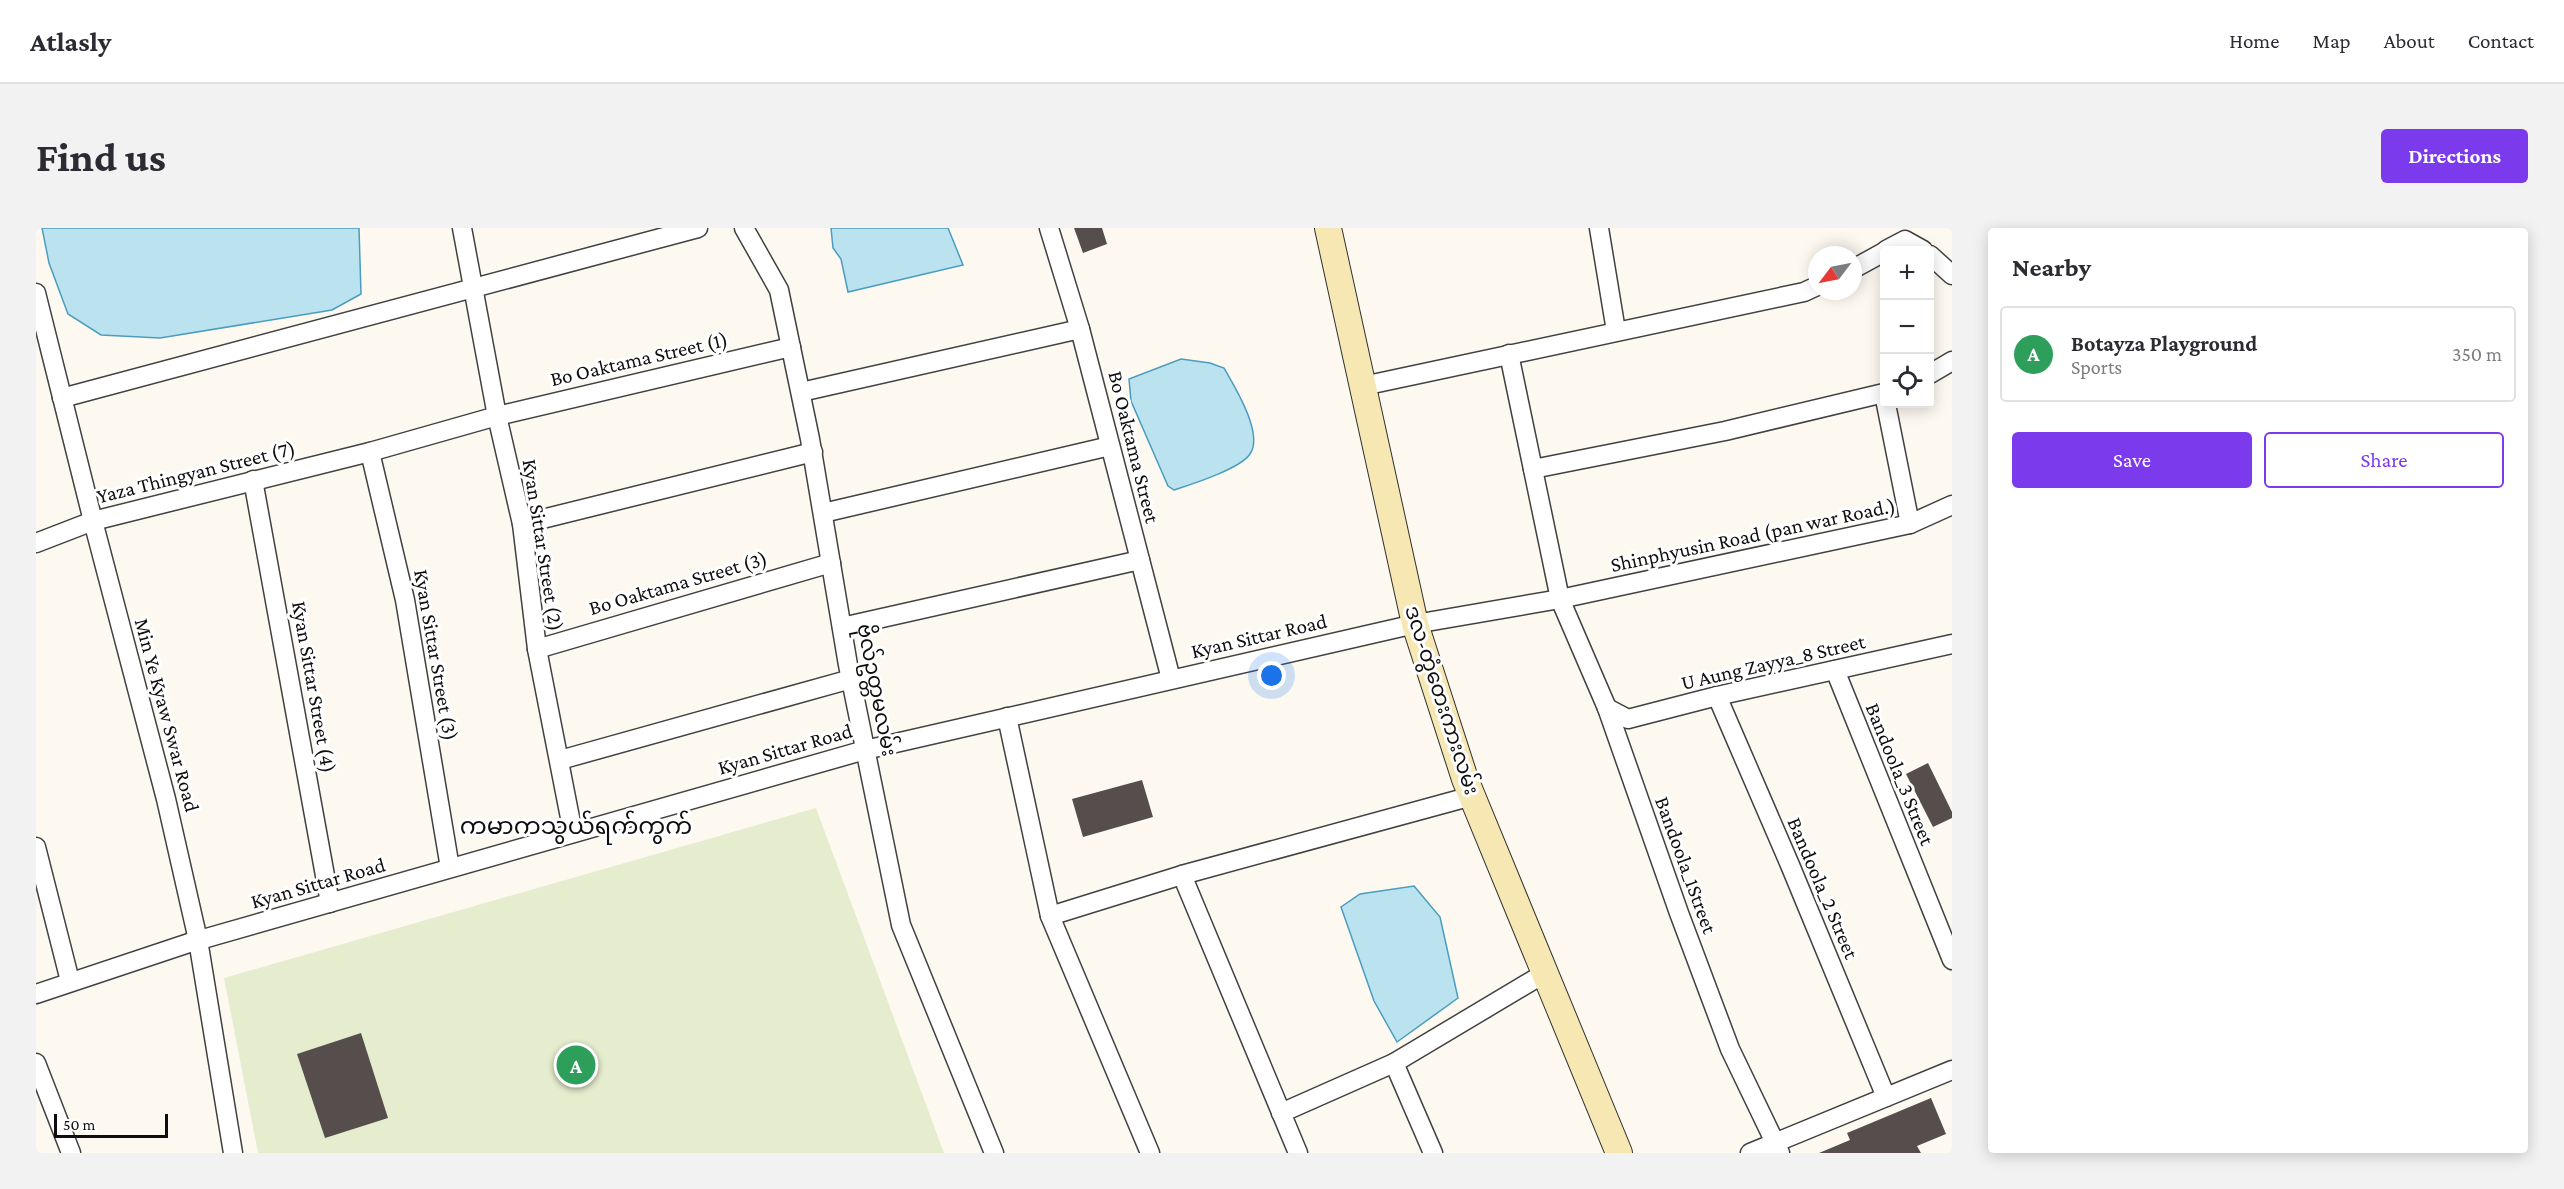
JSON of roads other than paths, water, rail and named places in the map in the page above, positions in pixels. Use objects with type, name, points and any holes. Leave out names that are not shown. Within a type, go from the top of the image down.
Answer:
[{"type":"main road","name":"ဒလ-တွံတေးကားလမ်း","points":[[1328,228],[1415,624],[1472,796],[1619,1153]]},
{"type":"street","name":"Kyan Sittar Street (2)","points":[[462,228],[497,416],[522,524],[537,649],[573,833]]},
{"type":"street","points":[[62,398],[698,228]]},
{"type":"street","name":"ဗိုလ်ဥတ္တမလမ်း","points":[[744,228],[779,290],[813,452],[851,679],[901,925],[994,1153]]},
{"type":"street","name":"Bo Oaktama Street","points":[[1049,228],[1080,328],[1171,679]]},
{"type":"street","points":[[1599,228],[1616,331]]},
{"type":"street","points":[[1889,246],[1899,234],[1917,246]]},
{"type":"street","points":[[1862,264],[1880,254]]},
{"type":"street","points":[[1934,259],[1952,275]]},
{"type":"street","points":[[1363,386],[1808,290]]},
{"type":"street","name":"Min Ye Kyaw Swar Road","points":[[36,293],[166,799],[198,940],[234,1153]]},
{"type":"street","points":[[801,392],[1080,328]]},
{"type":"street","name":"Bo Oaktama Street (1)","points":[[370,452],[497,416],[791,347]]},
{"type":"street","name":"Bandoola_1Street","points":[[1509,354],[1560,599],[1606,708],[1730,1049],[1777,1148]]},
{"type":"street","points":[[1934,371],[1952,361]]},
{"type":"street","points":[[1533,469],[1880,398]]},
{"type":"street","points":[[1887,408],[1910,524]]},
{"type":"street","points":[[823,513],[1110,446]]},
{"type":"street","name":"Yaza Thingyan Street (7)","points":[[36,543],[93,521],[370,452]]},
{"type":"street","name":"Kyan Sittar Street (3)","points":[[370,452],[405,600],[450,868]]},
{"type":"street","points":[[522,524],[813,452]]},
{"type":"street","name":"Kyan Sittar Street (4)","points":[[253,480],[330,903]]},
{"type":"street","name":"Shinphyusin Road (pan war Road.)","points":[[1560,599],[1910,524],[1952,505]]},
{"type":"street","points":[[842,627],[1140,560]]},
{"type":"street","name":"Bo Oaktama Street (3)","points":[[537,649],[831,562]]},
{"type":"street","name":"Kyan Sittar Road","points":[[36,994],[198,940],[865,750],[1415,624],[1560,599]]},
{"type":"street","name":"U Aung Zayya_8 Street","points":[[1606,708],[1628,719],[1717,696],[1952,644]]},
{"type":"street","name":"Bandoola_3 Street","points":[[1835,670],[1948,937],[1952,960]]},
{"type":"street","points":[[560,760],[851,679]]},
{"type":"street","name":"Bandoola_2 Street","points":[[1717,696],[1886,1097]]},
{"type":"street","points":[[1007,717],[1050,916],[1150,1153]]},
{"type":"street","points":[[1050,916],[1182,875],[1472,796]]},
{"type":"street","points":[[36,847],[70,981]]},
{"type":"street","points":[[1182,875],[1298,1153]]},
{"type":"street","points":[[1281,1113],[1394,1063],[1545,973]]},
{"type":"street","points":[[36,1063],[70,1153]]},
{"type":"street","points":[[1394,1063],[1433,1153]]},
{"type":"street","points":[[1750,1153],[1777,1148],[1886,1097],[1952,1070]]},
{"type":"water","points":[[42,228],[359,228],[361,294],[332,310],[160,338],[101,335],[68,314],[49,263]]},
{"type":"water","points":[[831,228],[948,228],[963,265],[848,292],[841,259],[833,248]]},
{"type":"water","points":[[1181,359],[1210,363],[1224,368],[1251,423],[1253,445],[1245,460],[1215,475],[1174,490],[1168,486],[1131,401],[1129,379]]},
{"type":"water","points":[[1414,886],[1440,917],[1458,998],[1397,1042],[1374,1001],[1341,907],[1360,894]]},
{"type":"place","name":"Botayza Playground","points":[[576,1065]]},
{"type":"district","name":"ကမာကသွယ်ရက်ကွက်","points":[[576,826]]}]
